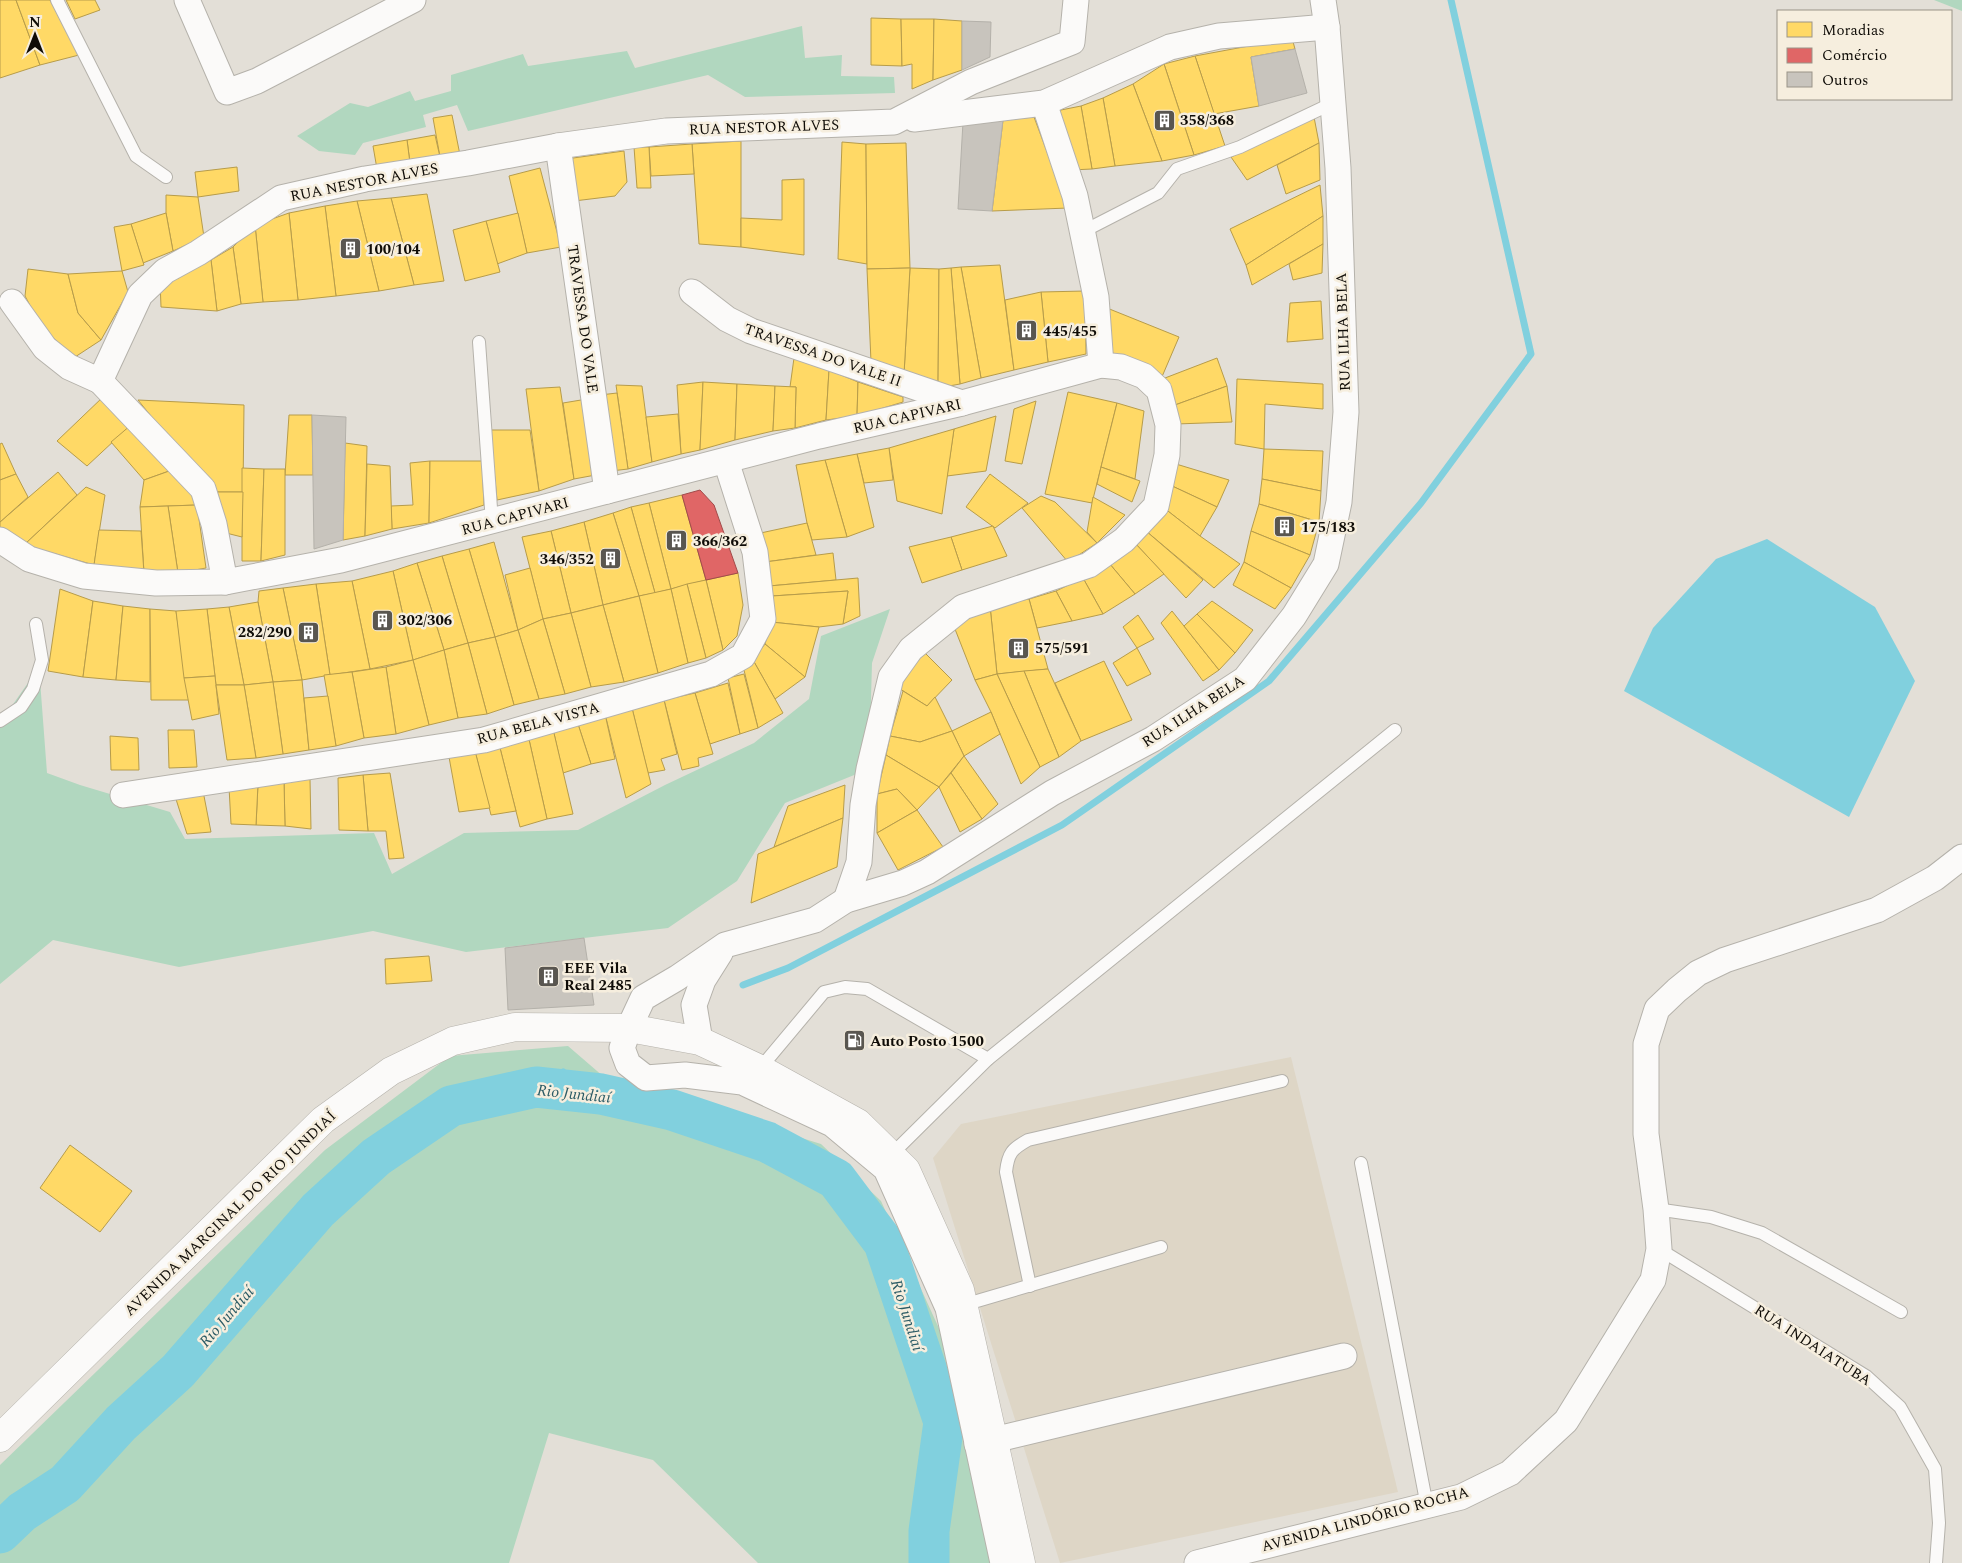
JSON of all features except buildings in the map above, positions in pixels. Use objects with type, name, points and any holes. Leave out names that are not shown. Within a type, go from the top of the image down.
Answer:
[{"type":"main road","name":"AVENIDA MARGINAL DO RIO JUNDIAÍ","points":[[0,1438],[322,1120],[391,1071],[453,1041],[515,1027],[629,1028],[700,1041],[751,1075],[858,1123],[884,1158],[906,1170],[960,1290],[956,1307],[985,1442],[1021,1563]]},
{"type":"street","points":[[187,0],[227,92],[257,81],[413,0]]},
{"type":"street","name":"RUA NESTOR ALVES","points":[[894,122],[971,82],[1072,42],[1076,0]]},
{"type":"street","name":"RUA ILHA BELA","points":[[751,1075],[685,1075],[646,1078],[628,1064],[622,1048],[643,998],[677,978],[725,945],[815,920],[846,900],[903,883],[928,872],[1052,793],[1153,739],[1245,679],[1299,609],[1326,564],[1339,502],[1346,412],[1338,168],[1327,27],[1323,0]]},
{"type":"street","name":"RUA NESTOR ALVES","points":[[100,381],[140,295],[165,271],[198,253],[281,198],[366,179],[468,163],[558,146],[666,131],[894,122],[1044,103],[1170,47],[1219,36],[1327,27]]},
{"type":"street","points":[[1044,103],[1075,196],[1096,297],[1101,365]]},
{"type":"street","name":"TRAVESSA DO VALE","points":[[558,146],[607,491]]},
{"type":"street","name":"TRAVESSA DO VALE II","points":[[692,292],[727,319],[751,331],[962,403]]},
{"type":"street","points":[[12,302],[45,348],[70,366],[100,381],[203,489],[214,524],[225,582]]},
{"type":"street","name":"RUA CAPIVARI","points":[[0,540],[29,559],[84,576],[156,583],[225,582],[341,560],[820,436],[962,403],[1101,365],[1121,367],[1144,376],[1159,390],[1168,425],[1167,455],[1156,506],[1124,540],[1089,565],[964,607],[911,649],[891,676],[869,769],[863,806],[859,862],[846,900]]},
{"type":"street","name":"RUA BELA VISTA","points":[[123,795],[484,740],[711,674],[743,656],[762,619],[755,552],[726,461]]},
{"type":"street","name":"AVENIDA LINDÓRIO ROCHA","points":[[1197,1563],[1462,1497],[1510,1473],[1566,1421],[1653,1280],[1659,1249],[1656,1209],[1646,1134],[1646,1044],[1657,1009],[1698,973],[1725,960],[1877,910],[1935,878],[1962,857]]},
{"type":"street","points":[[700,1041],[694,1005],[703,980],[725,945]]},
{"type":"street","points":[[648,994],[694,1005]]},
{"type":"street","points":[[1003,1563],[985,1442],[1344,1356]]},
{"type":"lane","points":[[58,0],[136,156],[166,177]]},
{"type":"lane","points":[[1082,232],[1158,193],[1177,169],[1240,147],[1333,103]]},
{"type":"lane","points":[[479,342],[492,522]]},
{"type":"lane","points":[[0,721],[20,707],[33,689],[42,660],[36,624]]},
{"type":"lane","points":[[884,1158],[988,1059],[1395,730]]},
{"type":"lane","points":[[751,1075],[824,992],[845,986],[867,989],[988,1059]]},
{"type":"lane","points":[[1030,1286],[1006,1172],[1008,1159],[1015,1148],[1028,1140],[1282,1082]]},
{"type":"lane","points":[[1361,1164],[1426,1506]]},
{"type":"lane","points":[[1656,1209],[1711,1217],[1762,1233],[1901,1312]]},
{"type":"lane","points":[[956,1307],[1161,1247]]},
{"type":"lane","name":"RUA INDAIATUBA","points":[[1659,1249],[1866,1376],[1900,1407],[1935,1469],[1939,1523],[1936,1563]]},
{"type":"shaded area","points":[[1291,1057],[1398,1492],[1060,1563],[933,1158],[961,1124]]},
{"type":"green space","points":[[1934,0],[1962,0],[1962,11]]},
{"type":"green space","points":[[802,26],[805,58],[842,55],[841,76],[894,77],[895,93],[745,97],[708,75],[468,131],[457,105],[423,115],[426,127],[363,143],[355,155],[319,151],[297,136],[350,103],[368,107],[410,91],[415,101],[451,91],[451,75],[523,54],[528,66],[627,51],[635,68]]},
{"type":"green space","points":[[890,609],[872,663],[869,769],[785,803],[737,881],[668,928],[466,952],[373,931],[179,967],[53,940],[0,984],[0,723],[39,667],[47,773],[170,812],[185,839],[374,833],[392,874],[464,833],[578,830],[665,785],[754,743],[809,699],[821,636]]},
{"type":"green space","points":[[568,1046],[604,1077],[821,1144],[881,1201],[947,1346],[993,1563],[758,1563],[653,1460],[549,1433],[509,1563],[0,1563],[0,1465],[325,1150],[450,1056]]},
{"type":"water","points":[[1767,539],[1875,607],[1915,681],[1849,817],[1624,691],[1653,628],[1716,559]]},
{"type":"waterway","points":[[743,985],[788,968],[1062,825],[1269,681],[1421,503],[1531,354],[1451,0]]},
{"type":"waterway","points":[[536,1087],[563,1072]]},
{"type":"waterway","name":"Rio Jundiaí","points":[[0,1533],[22,1512],[65,1484],[121,1423],[178,1371],[318,1210],[376,1157],[451,1106],[536,1087],[601,1094],[672,1110],[767,1142],[836,1179],[884,1243],[944,1422],[929,1531],[929,1563]]},
{"type":"place","name":"358/368","points":[[1164,120]]},
{"type":"place","name":"100/104","points":[[350,249]]},
{"type":"place","name":"445/455","points":[[1027,331]]},
{"type":"place","name":"175/183","points":[[1285,527]]},
{"type":"place","name":"366/362","points":[[677,541]]},
{"type":"place","name":"346/352","points":[[610,559]]},
{"type":"place","name":"302/306","points":[[382,620]]},
{"type":"place","name":"282/290","points":[[308,632]]},
{"type":"place","name":"575/591","points":[[1019,648]]},
{"type":"place","name":"EEE Vila Real 2485","points":[[548,977]]},
{"type":"place","name":"Auto Posto 1500","points":[[854,1041]]}]
